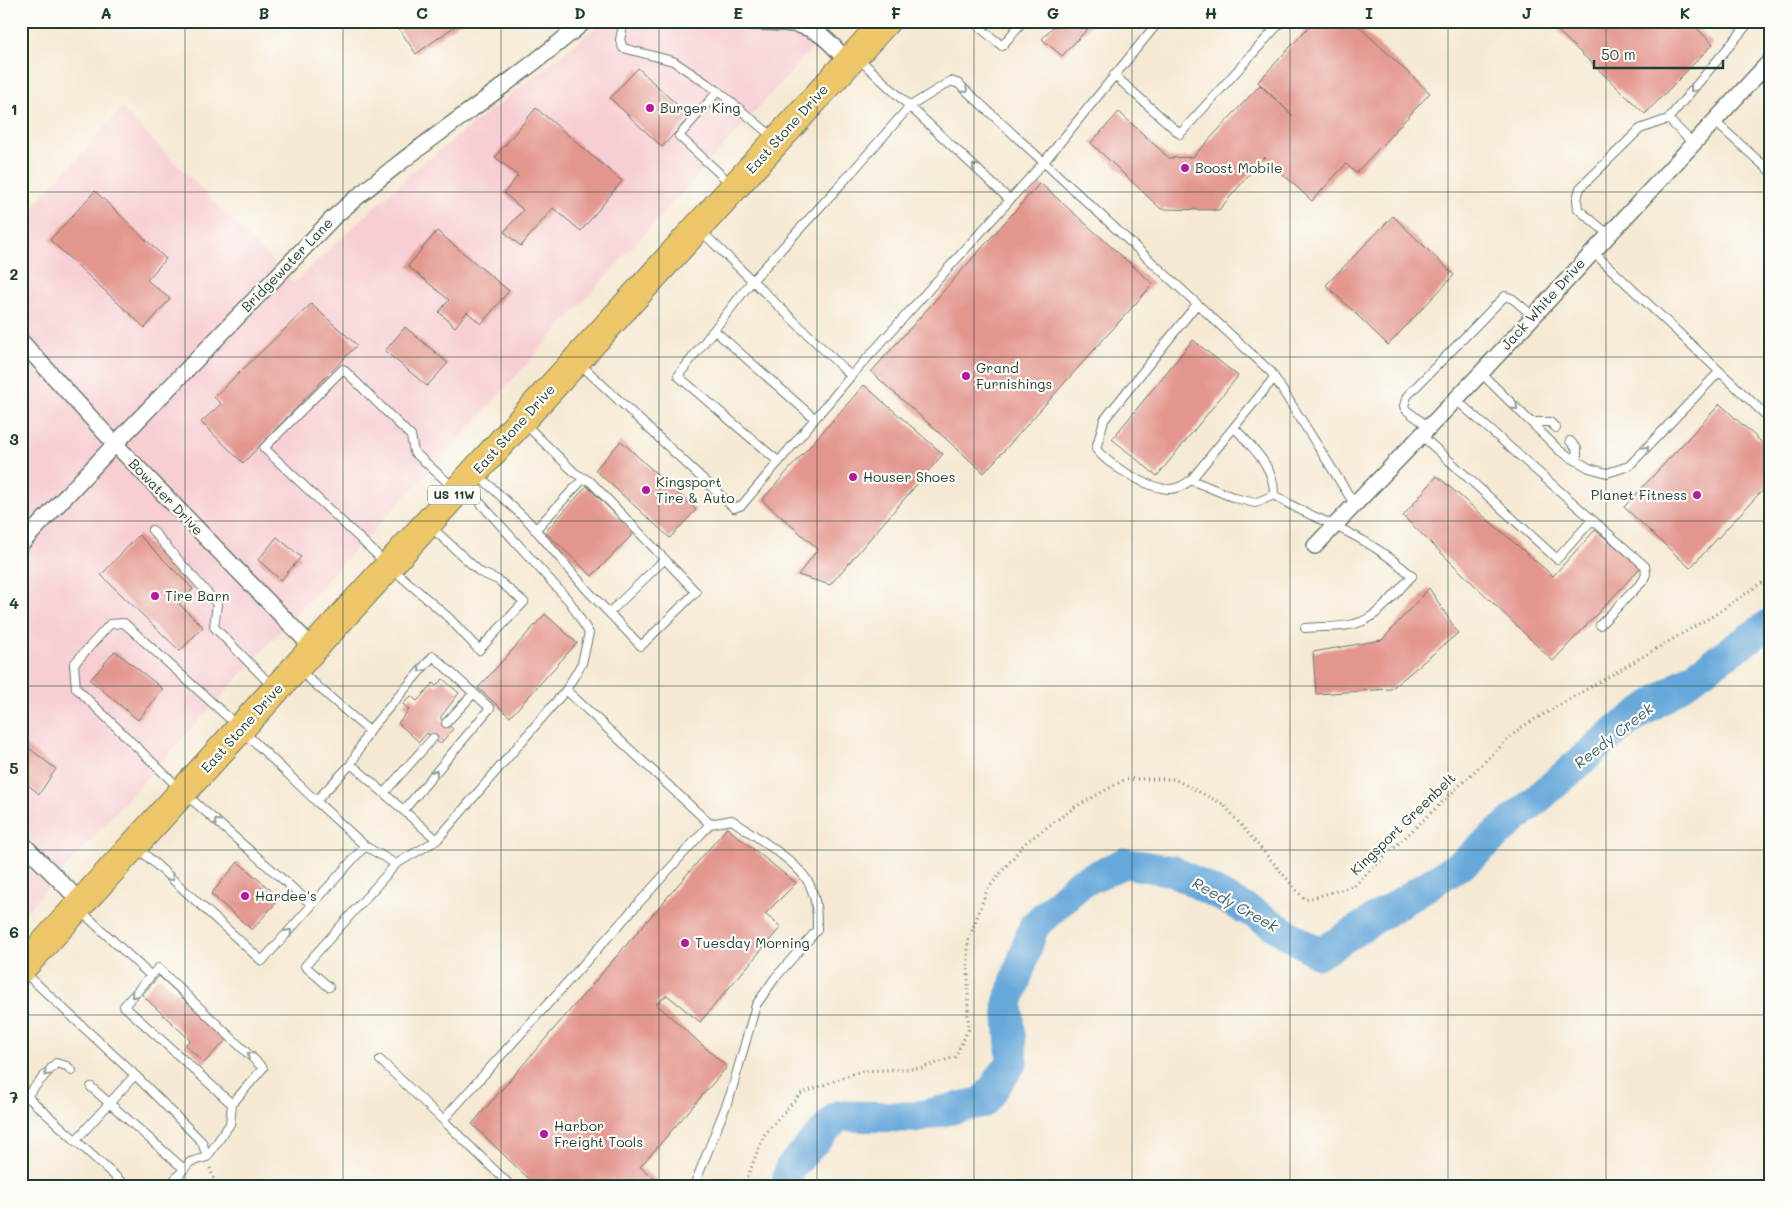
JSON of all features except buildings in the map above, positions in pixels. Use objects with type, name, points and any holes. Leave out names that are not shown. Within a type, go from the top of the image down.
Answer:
[{"type":"highway","name":"East Stone Drive","points":[[21,969],[886,21]]},
{"type":"street","name":"Bridgewater Lane","points":[[21,544],[333,218],[360,194],[500,89],[585,21]]},
{"type":"street","points":[[744,21],[791,24],[812,30],[851,59]]},
{"type":"street","name":"Jack White Drive","points":[[1315,546],[1533,316],[1770,61]]},
{"type":"street","name":"Bowater Drive","points":[[21,341],[115,444],[305,659]]},
{"type":"street","points":[[21,842],[80,905]]},
{"type":"lane","points":[[624,21],[620,40],[623,48],[674,61],[718,91],[777,140]]},
{"type":"lane","points":[[972,21],[1002,46],[1023,21]]},
{"type":"lane","points":[[576,361],[734,508],[742,505],[852,376],[1044,162],[1159,21]]},
{"type":"lane","points":[[1114,75],[1180,134],[1282,21]]},
{"type":"lane","points":[[1608,234],[1578,209],[1577,199],[1580,188],[1640,129],[1668,119],[1747,25]]},
{"type":"lane","points":[[851,59],[910,107],[1010,200]]},
{"type":"lane","points":[[779,462],[678,376],[752,281],[910,107],[951,81],[959,84],[1044,162],[1274,378],[1355,505]]},
{"type":"lane","points":[[718,91],[679,136],[735,187]]},
{"type":"lane","points":[[1668,119],[1693,143]]},
{"type":"lane","points":[[1714,121],[1770,171]]},
{"type":"lane","points":[[698,228],[852,376]]},
{"type":"lane","points":[[1592,251],[1770,419]]},
{"type":"lane","points":[[1533,316],[1514,299],[1505,296],[1407,396],[1404,406],[1425,431],[1557,558],[1592,520]]},
{"type":"lane","points":[[1197,304],[1104,420],[1096,449],[1103,458],[1157,487],[1170,489],[1181,487],[1191,480],[1274,378]]},
{"type":"lane","points":[[714,330],[815,419]]},
{"type":"lane","points":[[428,524],[480,572],[498,580],[524,602],[479,650],[448,617],[389,566],[264,448],[343,369],[411,436],[414,452],[466,482],[535,530],[641,646],[696,592],[591,482],[575,473],[522,421]]},
{"type":"lane","points":[[1480,372],[1560,451],[1589,468],[1607,473],[1629,466],[1719,372]]},
{"type":"lane","points":[[1455,399],[1645,566],[1646,574],[1637,589],[1600,625]]},
{"type":"lane","points":[[1530,422],[1550,422],[1556,428]]},
{"type":"lane","points":[[1234,427],[1267,465],[1274,481],[1274,495]]},
{"type":"lane","points":[[1570,441],[1577,448],[1577,461]]},
{"type":"lane","points":[[535,530],[584,478]]},
{"type":"lane","points":[[1191,480],[1235,498],[1254,503],[1274,495]]},
{"type":"lane","points":[[329,987],[305,966],[396,864],[437,840],[566,690],[582,663],[589,633],[570,602],[466,482]]},
{"type":"lane","points":[[1274,495],[1290,506],[1335,526],[1375,547],[1412,576],[1380,610],[1366,620],[1348,625],[1305,628]]},
{"type":"lane","points":[[152,530],[217,604],[214,627],[276,690]]},
{"type":"lane","points":[[609,613],[665,559]]},
{"type":"lane","points":[[312,905],[183,792],[76,688],[74,664],[110,624],[124,623],[241,729],[316,802],[365,846],[396,864]]},
{"type":"lane","points":[[316,802],[351,764],[369,731],[433,656],[490,708],[404,810]]},
{"type":"lane","points":[[305,659],[369,731]]},
{"type":"lane","points":[[566,690],[710,824]]},
{"type":"lane","points":[[446,723],[474,693]]},
{"type":"lane","points":[[384,793],[433,738]]},
{"type":"lane","points":[[351,764],[437,840]]},
{"type":"lane","points":[[443,1120],[710,824],[732,820],[794,866],[811,886],[817,906],[817,930],[775,978],[756,1005],[731,1093],[694,1186]]},
{"type":"lane","points":[[135,845],[262,960],[365,846]]},
{"type":"lane","points":[[80,905],[151,976]]},
{"type":"lane","points":[[169,1186],[190,1162],[207,1157],[230,1124],[232,1104],[263,1068],[158,968],[124,1006],[232,1104]]},
{"type":"lane","points":[[21,969],[202,1142],[207,1157]]},
{"type":"lane","points":[[380,1060],[511,1186]]},
{"type":"lane","points":[[72,1070],[68,1066],[56,1063],[23,1096],[126,1186]]},
{"type":"lane","points":[[74,1141],[135,1076]]},
{"type":"lane","points":[[90,1087],[184,1169]]},
{"type":"path","name":"Kingsport Greenbelt","points":[[744,1186],[764,1135],[800,1094],[861,1071],[922,1068],[955,1057],[968,1030],[968,941],[987,890],[1025,843],[1075,807],[1126,779],[1174,780],[1223,804],[1305,900],[1354,886],[1520,728],[1716,614],[1770,577]]},
{"type":"path","points":[[207,1157],[216,1186]]},
{"type":"shaded area","points":[[605,21],[837,21],[447,452],[323,584],[21,917],[21,220],[122,109],[294,283],[413,171]]},
{"type":"waterway","name":"Reedy Creek","points":[[786,1186],[790,1168],[838,1116],[915,1117],[984,1102],[1012,1062],[1008,1003],[1034,926],[1080,883],[1124,863],[1173,871],[1259,916],[1319,954],[1466,861],[1619,728],[1770,624]]},
{"type":"place","name":"Burger King","points":[[650,108]]},
{"type":"place","name":"Boost Mobile","points":[[1185,168]]},
{"type":"place","name":"Grand Furnishings","points":[[966,376]]},
{"type":"place","name":"Houser Shoes","points":[[853,477]]},
{"type":"place","name":"Kingsport Tire & Auto","points":[[646,490]]},
{"type":"place","name":"Planet Fitness","points":[[1697,495]]},
{"type":"place","name":"Tire Barn","points":[[155,596]]},
{"type":"place","name":"Hardee's","points":[[245,896]]},
{"type":"place","name":"Tuesday Morning","points":[[685,943]]},
{"type":"place","name":"Harbor Freight Tools","points":[[544,1134]]}]
